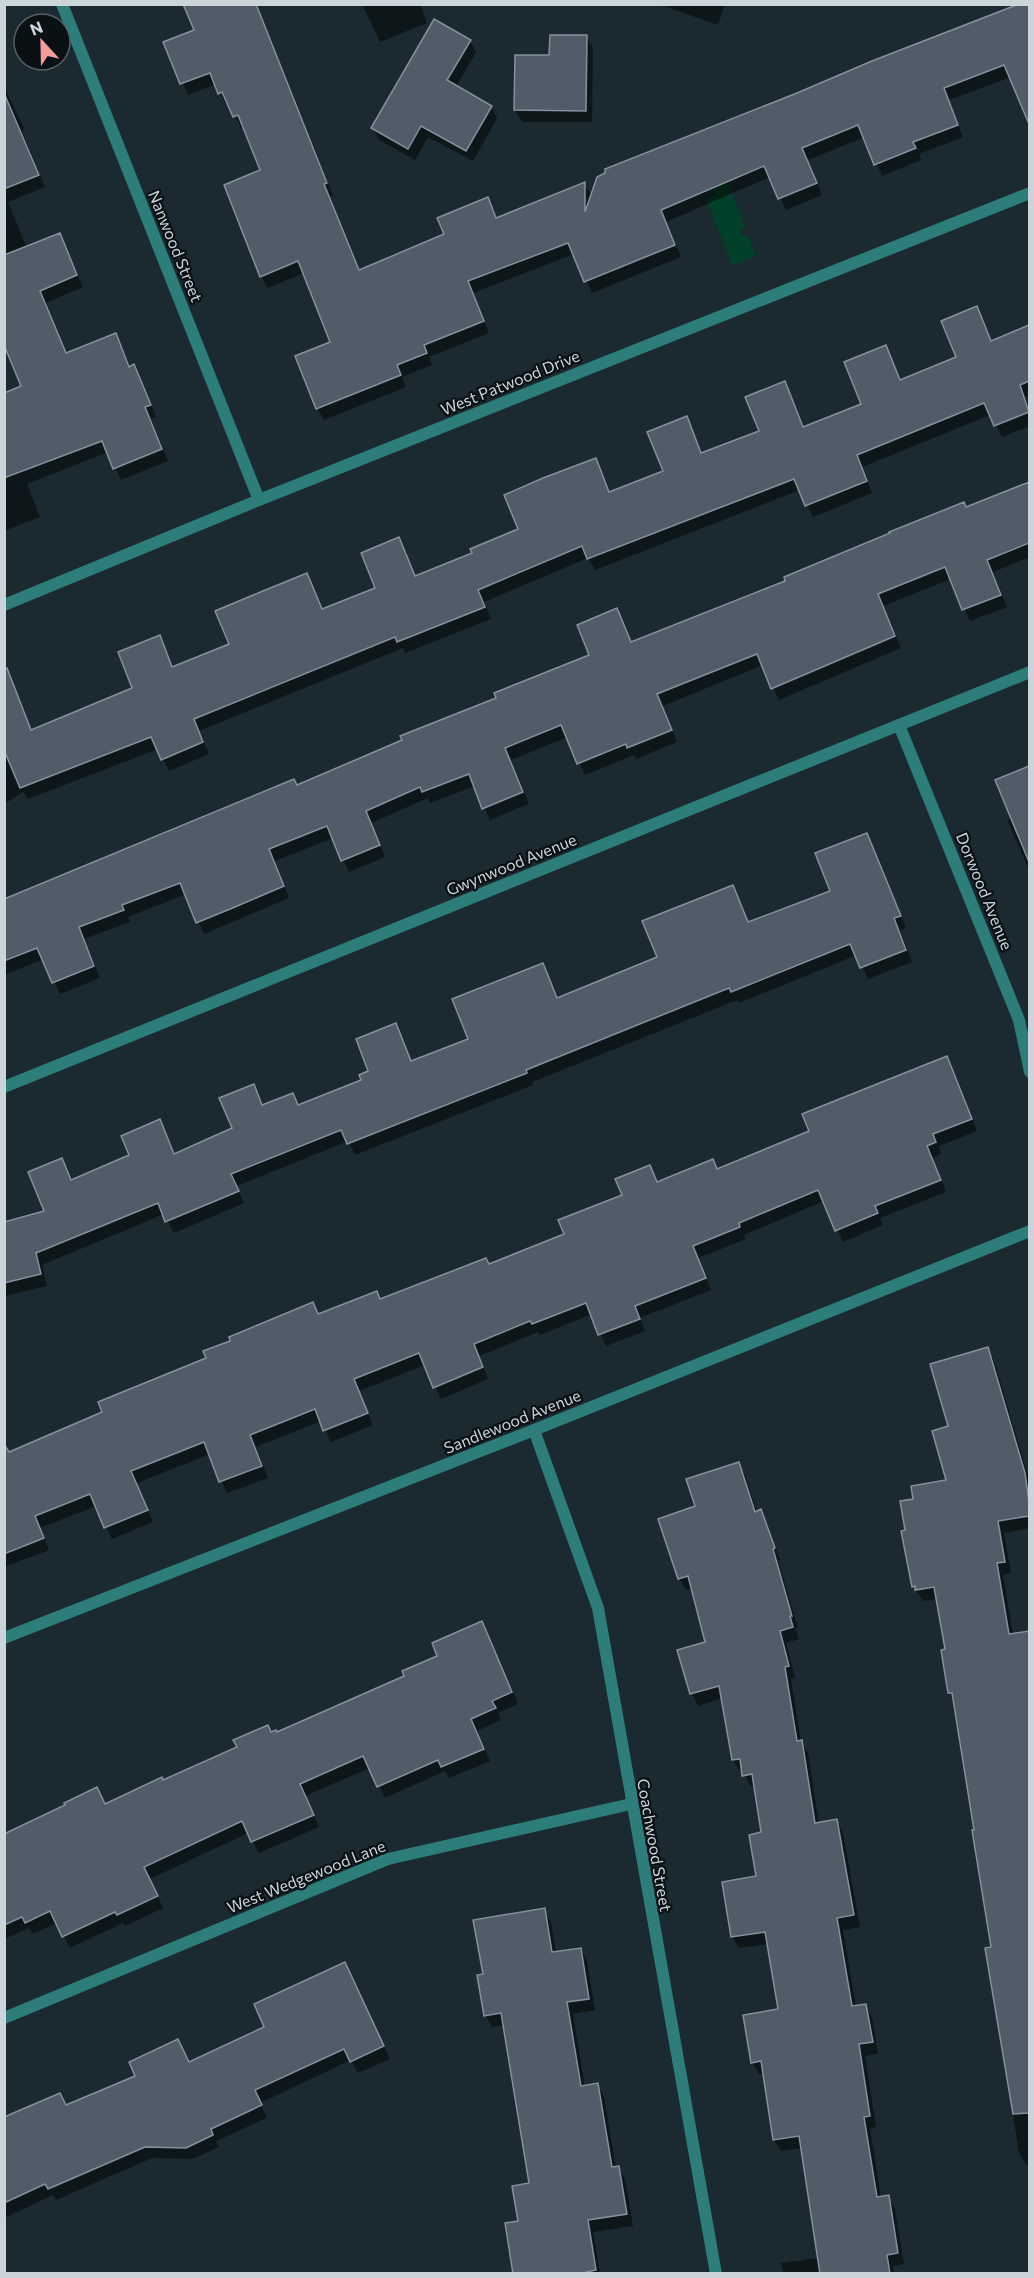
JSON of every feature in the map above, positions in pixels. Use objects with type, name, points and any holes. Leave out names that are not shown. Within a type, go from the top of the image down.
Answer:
[{"type":"street","name":"Nanwood Street","points":[[62,4],[259,501]]},
{"type":"street","name":"West Patwood Drive","points":[[4,605],[1029,193]]},
{"type":"street","name":"Gwynwood Avenue","points":[[4,1087],[1029,672]]},
{"type":"street","name":"Dorwood Avenue","points":[[899,725],[1019,1020],[1029,1072]]},
{"type":"street","name":"Sandlewood Avenue","points":[[4,1638],[534,1430],[1029,1231]]},
{"type":"street","name":"Coachwood Street","points":[[534,1430],[598,1608],[716,2274]]},
{"type":"street","name":"West Wedgewood Lane","points":[[4,2018],[388,1859],[631,1804]]},
{"type":"green space","points":[[726,178],[745,227],[739,230],[741,235],[748,236],[756,256],[732,265],[706,199],[716,195],[711,184]]},
{"type":"building","points":[[183,4],[256,4],[359,270],[444,234],[437,218],[488,197],[496,218],[585,182],[585,212],[597,177],[605,173],[605,169],[1019,4],[1029,4],[1029,124],[1004,65],[944,88],[958,125],[913,142],[916,148],[874,165],[858,125],[802,148],[817,183],[778,199],[764,166],[661,210],[675,245],[584,282],[568,243],[468,281],[484,321],[424,345],[427,353],[397,365],[401,375],[316,409],[295,356],[330,342],[298,261],[260,277],[224,185],[260,170],[238,115],[233,117],[222,92],[218,94],[210,73],[180,84],[163,42],[194,30]]},
{"type":"building","points":[[434,19],[471,40],[447,80],[492,106],[466,151],[421,126],[408,149],[371,128]]},
{"type":"building","points":[[550,35],[587,35],[586,111],[514,110],[515,55],[549,55]]},
{"type":"building","points":[[4,93],[39,175],[4,189]]},
{"type":"building","points":[[60,233],[77,275],[40,291],[66,353],[116,333],[129,367],[134,364],[151,405],[145,407],[162,449],[113,469],[102,441],[4,478],[4,393],[21,386],[4,345],[4,255]]},
{"type":"building","points":[[977,306],[991,341],[1029,325],[1029,381],[1020,385],[1029,412],[994,426],[984,403],[857,455],[867,481],[805,506],[794,479],[587,559],[582,546],[478,590],[485,607],[397,642],[395,637],[194,719],[203,742],[161,760],[151,737],[20,788],[4,750],[4,669],[7,668],[31,730],[132,688],[118,652],[160,635],[172,667],[229,644],[215,611],[263,591],[307,573],[322,609],[375,588],[361,553],[399,537],[415,576],[472,553],[470,549],[518,529],[504,495],[543,478],[596,458],[609,492],[663,471],[647,432],[687,416],[701,453],[759,431],[745,397],[785,381],[803,427],[861,404],[844,362],[886,345],[900,380],[956,357],[941,321]]},
{"type":"building","points":[[1029,482],[1029,543],[987,560],[1001,595],[962,610],[945,567],[878,594],[895,636],[771,689],[757,654],[657,694],[672,730],[627,748],[626,744],[577,764],[561,725],[505,748],[523,792],[482,809],[469,774],[422,792],[420,787],[366,811],[380,845],[341,861],[327,826],[269,849],[284,886],[235,907],[196,923],[180,883],[122,905],[124,910],[79,927],[94,966],[52,983],[37,948],[4,961],[4,899],[294,779],[297,785],[402,740],[400,736],[496,698],[494,693],[589,655],[577,625],[617,608],[631,642],[785,581],[784,577],[889,532],[964,502],[966,507]]},
{"type":"building","points":[[1029,766],[1029,862],[995,780]]},
{"type":"building","points":[[867,833],[901,916],[894,918],[906,950],[860,968],[850,944],[731,992],[729,988],[526,1070],[527,1073],[347,1144],[341,1130],[231,1174],[239,1191],[165,1222],[158,1203],[36,1253],[41,1274],[4,1283],[4,1222],[44,1211],[28,1172],[62,1158],[71,1180],[129,1155],[121,1136],[160,1119],[174,1154],[232,1128],[219,1098],[254,1084],[262,1105],[293,1093],[298,1105],[361,1080],[359,1075],[368,1071],[356,1039],[396,1023],[411,1061],[468,1039],[452,999],[543,963],[557,998],[657,957],[642,921],[733,885],[748,922],[830,891],[815,853]]},
{"type":"building","points":[[947,1056],[972,1119],[933,1134],[936,1142],[927,1146],[941,1180],[875,1206],[878,1213],[835,1231],[818,1190],[739,1223],[740,1227],[693,1246],[706,1278],[635,1306],[640,1319],[598,1335],[586,1303],[532,1324],[530,1321],[474,1344],[483,1367],[433,1388],[419,1353],[354,1379],[368,1413],[323,1431],[315,1409],[250,1435],[262,1466],[219,1482],[204,1442],[131,1471],[148,1510],[104,1528],[90,1494],[35,1516],[44,1538],[4,1554],[4,1444],[9,1452],[102,1412],[98,1402],[206,1358],[203,1351],[230,1341],[229,1337],[313,1302],[318,1314],[377,1291],[380,1299],[486,1258],[489,1264],[564,1234],[558,1220],[622,1195],[615,1179],[650,1165],[657,1182],[713,1159],[717,1169],[809,1131],[802,1114]]},
{"type":"building","points":[[988,1347],[1025,1473],[1029,1502],[1029,1516],[998,1521],[1005,1562],[997,1563],[1009,1634],[1029,1631],[1029,2113],[1013,2114],[985,1948],[991,1947],[972,1830],[974,1830],[952,1693],[948,1693],[941,1650],[945,1649],[934,1587],[915,1590],[915,1586],[912,1587],[901,1531],[905,1530],[900,1501],[913,1499],[911,1486],[946,1480],[932,1431],[948,1426],[930,1364]]},
{"type":"building","points":[[739,1462],[755,1512],[761,1509],[775,1548],[773,1549],[792,1616],[790,1616],[793,1627],[780,1631],[789,1666],[785,1667],[797,1741],[802,1740],[815,1823],[837,1819],[854,1915],[837,1918],[852,2006],[866,2004],[873,2042],[859,2044],[870,2116],[864,2117],[877,2197],[889,2195],[898,2253],[887,2255],[890,2274],[820,2274],[799,2136],[773,2140],[761,2061],[751,2063],[743,2015],[778,2009],[765,1932],[731,1937],[722,1882],[756,1876],[749,1835],[761,1832],[752,1774],[742,1776],[740,1759],[732,1760],[719,1686],[690,1694],[677,1650],[705,1642],[688,1576],[678,1579],[658,1519],[695,1506],[686,1479]]},
{"type":"building","points":[[482,1621],[512,1692],[492,1701],[496,1708],[471,1719],[484,1749],[441,1767],[438,1760],[377,1787],[363,1756],[300,1784],[314,1815],[251,1842],[242,1821],[144,1867],[158,1896],[117,1915],[115,1912],[62,1937],[50,1911],[25,1923],[22,1917],[4,1925],[4,1834],[97,1787],[105,1804],[162,1777],[163,1780],[237,1747],[233,1740],[268,1725],[271,1732],[276,1730],[277,1732],[404,1676],[402,1671],[437,1656],[432,1643]]},
{"type":"building","points":[[545,1908],[552,1952],[581,1948],[589,1999],[567,2002],[581,2086],[598,2083],[612,2167],[619,2166],[627,2214],[588,2220],[596,2270],[578,2274],[513,2274],[505,2223],[518,2221],[512,2186],[529,2183],[501,2013],[484,2016],[477,1975],[483,1974],[473,1920]]},
{"type":"building","points":[[345,1962],[384,2046],[350,2062],[344,2049],[255,2090],[262,2105],[211,2129],[213,2135],[186,2148],[145,2147],[48,2189],[45,2184],[4,2203],[4,2117],[60,2093],[66,2105],[135,2076],[129,2062],[178,2039],[189,2062],[264,2027],[254,2004]]}]
